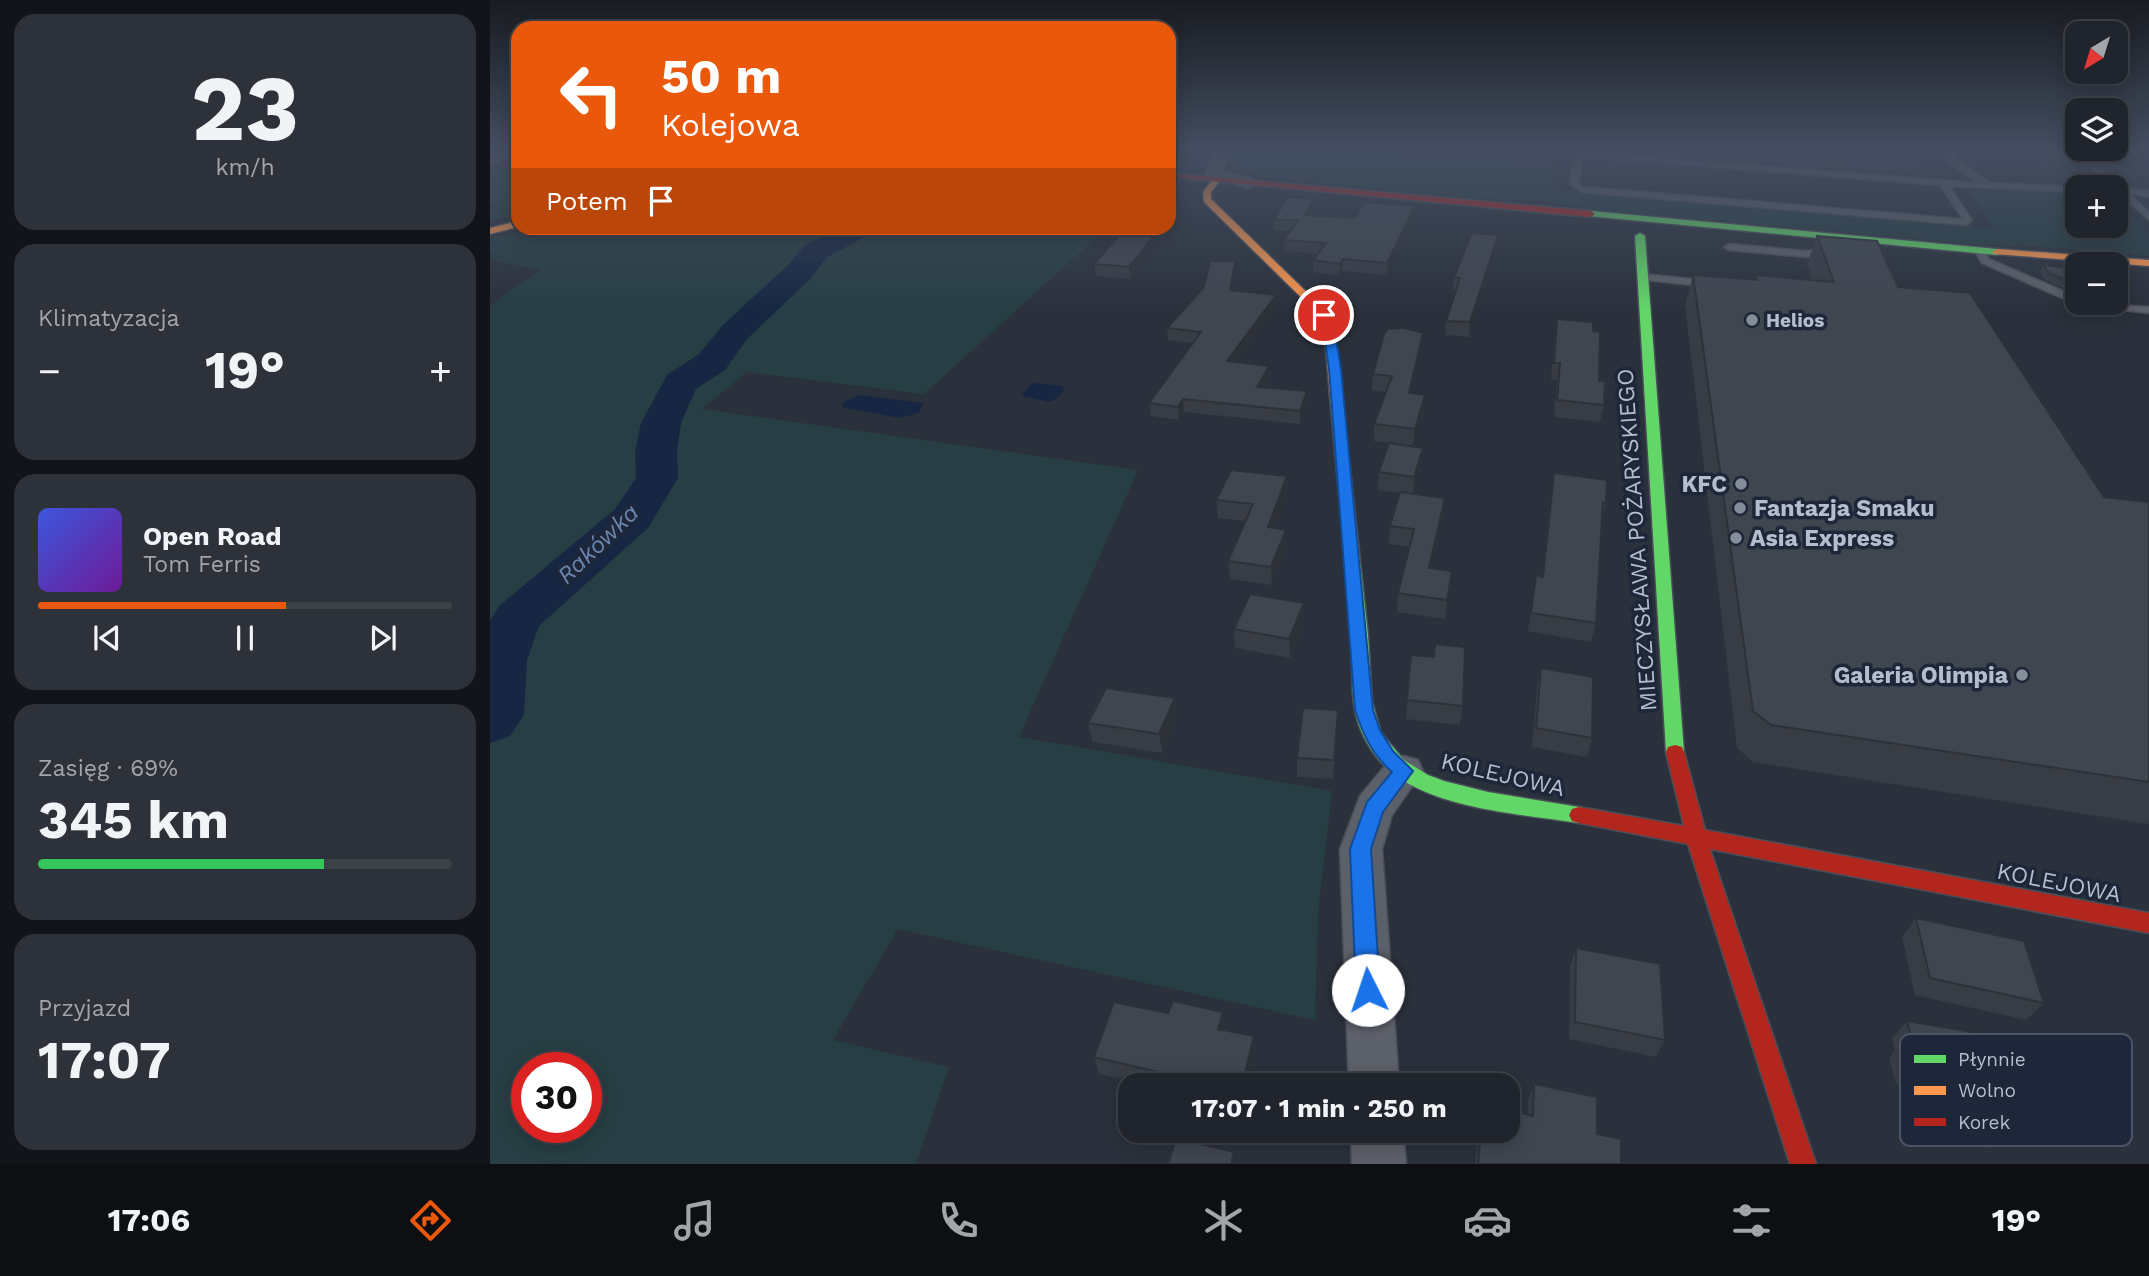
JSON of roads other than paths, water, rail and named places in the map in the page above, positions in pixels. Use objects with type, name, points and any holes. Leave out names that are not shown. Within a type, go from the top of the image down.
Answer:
[{"type":"street","name":"KOLEJOWA","points":[[1209,202],[1316,306],[1329,326],[1354,571],[1364,710],[1371,732],[1387,756],[1404,771],[1460,793],[2149,923]]},
{"type":"street","points":[[1428,202],[1821,244],[1979,250],[2065,259]]},
{"type":"street","points":[[490,230],[511,225]]},
{"type":"street","name":"MIECZYSŁAWA POŻARYSKIEGO","points":[[1640,236],[1674,746],[1698,839],[1749,1006],[1803,1164]]},
{"type":"street","points":[[2059,258],[2149,263]]},
{"type":"street","points":[[2128,267],[2149,269]]},
{"type":"street","points":[[1373,1073],[1361,849],[1374,808],[1404,771]]},
{"type":"street","points":[[1378,1143],[1379,1164]]},
{"type":"lane","points":[[1736,202],[1966,222],[1968,219],[1956,202]]},
{"type":"lane","points":[[2137,202],[2149,217]]},
{"type":"lane","points":[[1729,247],[1807,254],[1821,244],[1833,253]]},
{"type":"lane","points":[[1979,250],[1985,261],[2065,296]]},
{"type":"lane","points":[[1643,277],[1701,283]]},
{"type":"lane","points":[[2128,308],[2149,310]]},
{"type":"water","points":[[1032,384],[1064,388],[1062,394],[1051,402],[1024,397],[1022,394]]},
{"type":"water","points":[[860,395],[923,403],[919,413],[900,418],[843,408],[843,402]]},
{"type":"waterway","name":"Rakówka","points":[[490,721],[496,715],[500,660],[517,618],[632,518],[657,478],[656,452],[661,423],[680,383],[712,362],[735,332],[800,271],[816,251],[847,235]]},
{"type":"place","name":"Helios","points":[[1752,320]]},
{"type":"place","name":"KFC","points":[[1741,484]]},
{"type":"place","name":"Fantazja Smaku","points":[[1740,508]]},
{"type":"place","name":"Asia Express","points":[[1736,538]]},
{"type":"place","name":"Galeria Olimpia","points":[[2022,675]]}]
